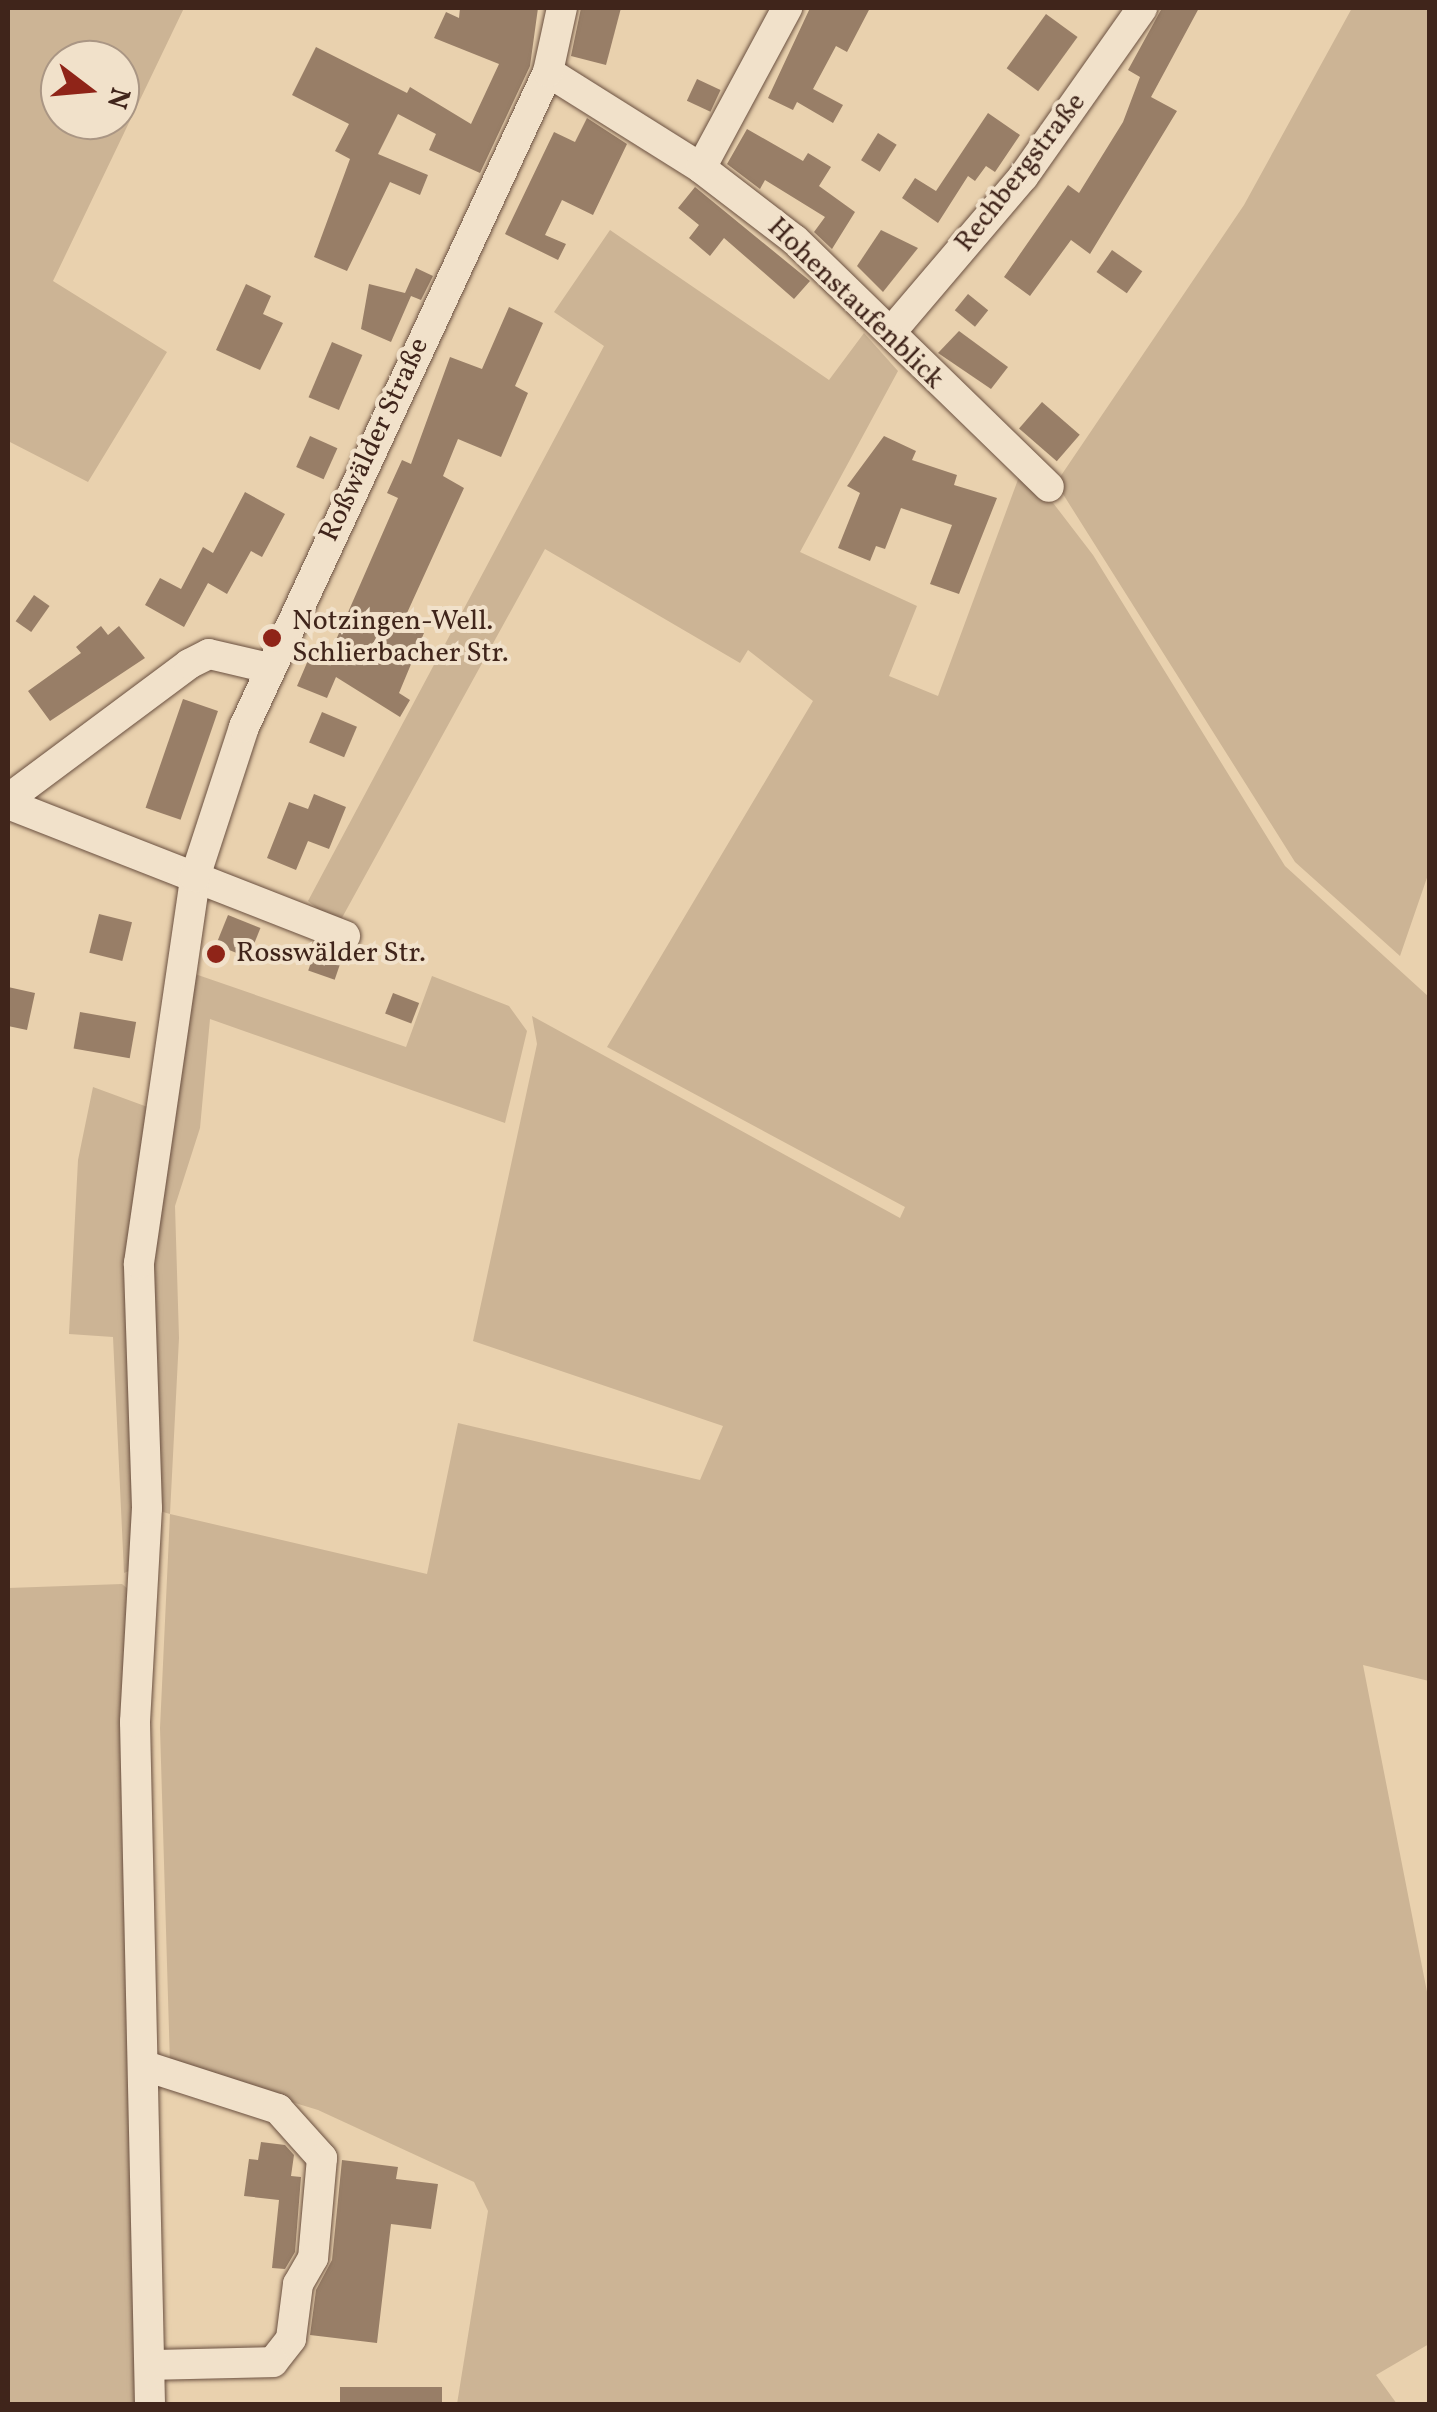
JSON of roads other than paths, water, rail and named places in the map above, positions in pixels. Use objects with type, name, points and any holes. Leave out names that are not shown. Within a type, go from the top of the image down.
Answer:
[{"type":"street","name":"Roßwälder Straße","points":[[150,2404],[136,1761],[147,1508],[140,1263],[195,877],[269,668],[548,72],[562,8]]},
{"type":"street","points":[[702,168],[787,8]]},
{"type":"street","name":"Rechbergstraße","points":[[892,332],[1023,178],[1142,8]]},
{"type":"street","name":"Hohenstaufenblick","points":[[548,72],[702,168],[795,240],[1048,487]]},
{"type":"street","points":[[8,802],[199,659],[237,657],[269,668]]},
{"type":"street","points":[[8,802],[345,936]]},
{"type":"street","points":[[145,2066],[278,2108],[322,2158],[313,2258],[298,2284],[291,2340],[273,2362],[150,2365]]},
{"type":"place","name":"Notzingen-Well. Schlierbacher Str.","points":[[272,638]]},
{"type":"place","name":"Rosswälder Str.","points":[[216,954]]}]
